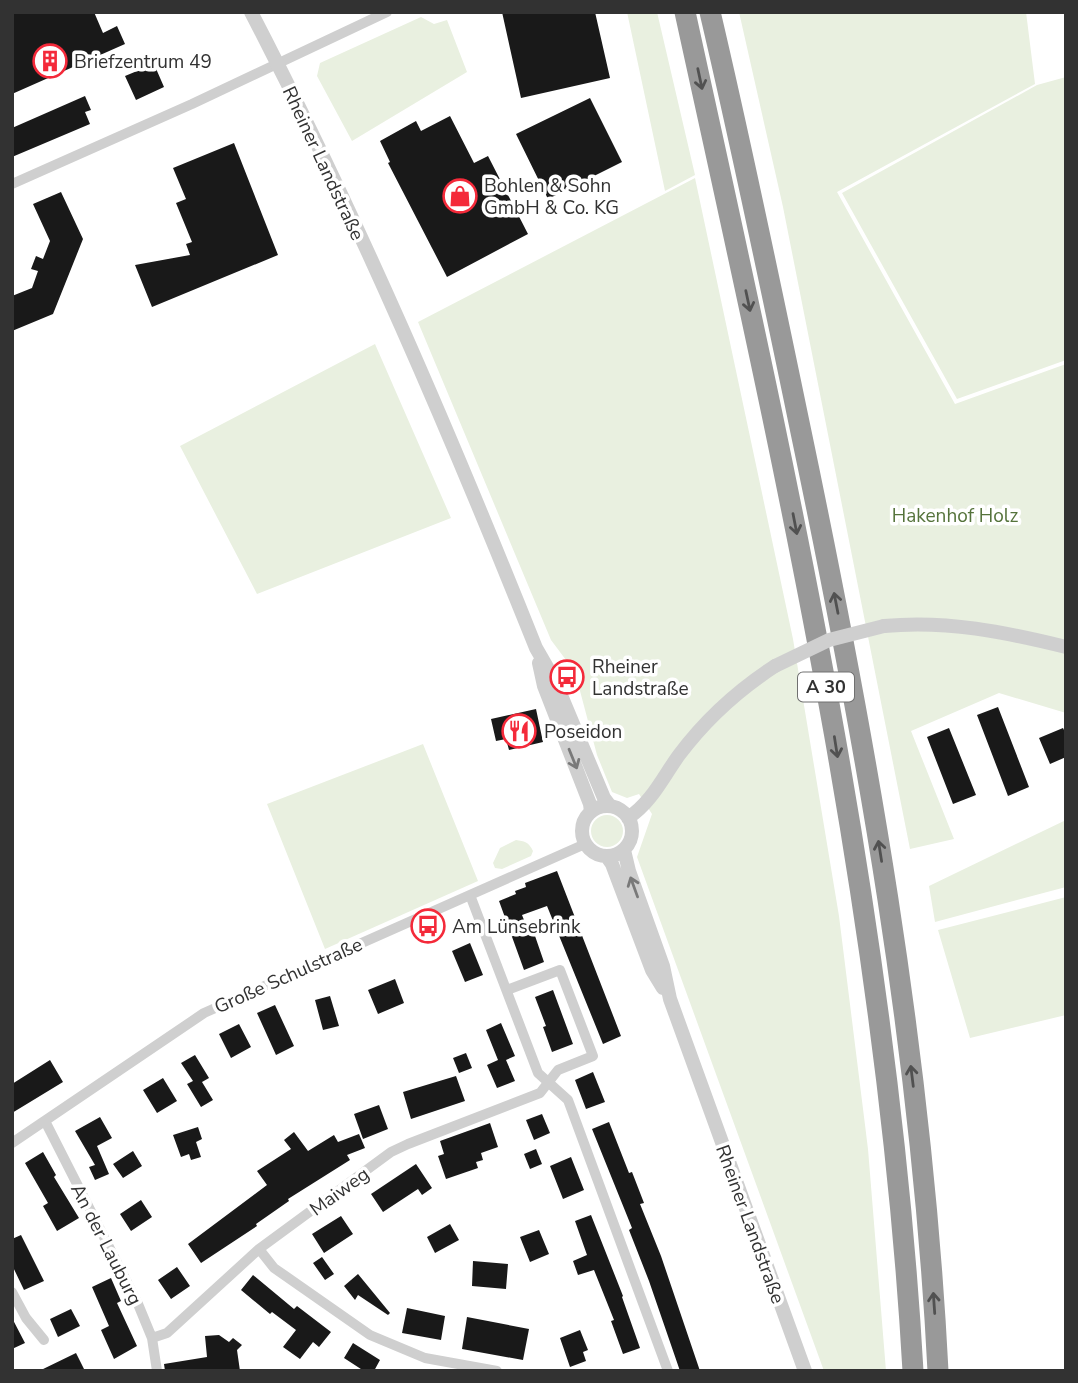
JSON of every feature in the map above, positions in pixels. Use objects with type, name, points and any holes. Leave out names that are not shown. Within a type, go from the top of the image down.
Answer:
[{"type":"highway","name":"A 30","points":[[685,12],[824,670],[866,922],[887,1079],[902,1218],[913,1371]]},
{"type":"highway","name":"A 30","points":[[710,12],[822,534],[890,910],[921,1154],[938,1371]]},
{"type":"street","name":"Rheiner Landstraße","points":[[251,12],[435,405],[536,648],[555,681],[604,798],[610,806]]},
{"type":"street","points":[[278,65],[387,12]]},
{"type":"street","name":"Rheiner Landstraße","points":[[12,184],[278,65]]},
{"type":"street","points":[[628,817],[649,800],[680,754],[730,699],[775,666],[829,640],[884,626],[911,623],[956,625],[1007,633],[1066,647]]},
{"type":"street","name":"Rheiner Landstraße","points":[[536,648],[544,686],[591,812]]},
{"type":"street","points":[[603,806],[610,806],[628,817],[632,834],[624,850],[607,857],[594,853],[585,844],[582,827],[591,812],[603,806]]},
{"type":"street","name":"Große Schulstraße","points":[[12,1143],[204,1013],[300,968],[585,844]]},
{"type":"street","name":"Rheiner Landstraße","points":[[624,850],[663,966],[670,999],[805,1371]]},
{"type":"street","name":"Rheiner Landstraße","points":[[607,857],[612,863],[652,970],[670,999]]},
{"type":"street","points":[[471,895],[538,1073],[568,1100],[663,1370]]},
{"type":"street","name":"Maiweg","points":[[152,1338],[167,1333],[259,1249],[391,1152],[540,1093],[558,1070],[593,1056],[560,970],[506,990]]},
{"type":"street","name":"An der Lauburg","points":[[46,1121],[138,1304],[152,1338],[157,1371]]},
{"type":"street","points":[[259,1249],[274,1268],[370,1335],[425,1358],[497,1371]]},
{"type":"street","points":[[12,1292],[26,1318],[44,1340]]},
{"type":"green space","points":[[627,12],[657,12],[695,175],[665,191]]},
{"type":"green space","name":"Hakenhof Holz","points":[[739,12],[1026,12],[1035,84],[837,192],[955,404],[1066,364],[1066,713],[999,693],[911,731],[954,839],[910,849],[783,207]]},
{"type":"green space","points":[[421,17],[434,24],[447,20],[467,72],[352,141],[317,76],[320,63]]},
{"type":"green space","points":[[1066,77],[1066,360],[957,399],[842,193],[1037,85]]},
{"type":"green space","points":[[695,178],[793,639],[839,916],[868,1149],[886,1371],[824,1371],[637,857],[652,814],[639,794],[627,798],[612,792],[597,755],[575,672],[551,640],[418,322]]},
{"type":"green space","points":[[375,344],[451,518],[257,594],[180,446]]},
{"type":"green space","points":[[423,744],[478,881],[325,949],[267,804]]},
{"type":"green space","points":[[607,815],[618,820],[623,831],[618,842],[607,847],[596,842],[591,831],[596,820]]},
{"type":"green space","points":[[1066,820],[1066,887],[935,922],[929,886]]},
{"type":"green space","points":[[516,840],[530,846],[533,851],[531,856],[502,869],[495,868],[493,863],[500,848]]},
{"type":"green space","points":[[1066,897],[1066,1015],[970,1038],[938,930]]},
{"type":"building","name":"Briefzentrum 49","points":[[12,12],[94,12],[103,33],[117,26],[125,44],[12,94]]},
{"type":"building","points":[[502,12],[595,12],[610,78],[521,98]]},
{"type":"building","points":[[154,64],[164,87],[136,100],[125,76]]},
{"type":"building","points":[[85,96],[91,110],[85,112],[90,124],[12,157],[12,128]]},
{"type":"building","points":[[590,98],[622,162],[548,199],[516,134]]},
{"type":"building","name":"Bohlen & Sohn GmbH & Co. KG","points":[[450,116],[474,163],[488,156],[528,234],[447,277],[388,163],[390,162],[380,141],[416,121],[421,131]]},
{"type":"building","points":[[234,143],[278,255],[152,307],[135,265],[190,255],[186,244],[192,242],[176,203],[186,199],[173,168]]},
{"type":"building","points":[[61,192],[83,239],[53,314],[12,331],[12,296],[32,288],[38,271],[31,269],[36,256],[43,259],[50,241],[33,204]]},
{"type":"building","points":[[998,707],[1029,787],[1008,796],[977,715]]},
{"type":"building","points":[[536,709],[543,742],[509,750],[506,739],[496,741],[491,719]]},
{"type":"building","points":[[949,728],[976,795],[953,804],[927,737]]},
{"type":"building","points":[[1063,728],[1066,734],[1066,757],[1050,764],[1039,738]]},
{"type":"building","points":[[557,871],[621,1036],[603,1044],[547,906],[522,915],[530,935],[534,933],[544,962],[524,970],[499,901],[516,894],[515,891],[526,887],[525,883]]},
{"type":"building","points":[[470,943],[483,975],[465,982],[452,951]]},
{"type":"building","points":[[395,979],[404,1003],[378,1014],[368,990]]},
{"type":"building","points":[[553,990],[573,1044],[552,1052],[535,997]]},
{"type":"building","points":[[330,996],[339,1026],[323,1030],[315,1000]]},
{"type":"building","points":[[275,1005],[294,1046],[276,1055],[257,1013]]},
{"type":"building","points":[[501,1023],[515,1056],[506,1060],[515,1081],[497,1088],[487,1065],[498,1060],[486,1030]]},
{"type":"building","points":[[239,1024],[251,1047],[231,1058],[219,1034]]},
{"type":"building","points":[[466,1053],[472,1068],[459,1073],[453,1058]]},
{"type":"building","points":[[195,1055],[209,1078],[202,1082],[213,1100],[201,1107],[187,1084],[193,1081],[181,1063]]},
{"type":"building","points":[[50,1060],[63,1082],[12,1113],[12,1084]]},
{"type":"building","points":[[593,1072],[605,1102],[586,1109],[575,1080]]},
{"type":"building","points":[[456,1076],[465,1101],[411,1119],[403,1092]]},
{"type":"building","points":[[163,1078],[177,1101],[157,1113],[143,1090]]},
{"type":"building","points":[[379,1105],[388,1129],[363,1139],[354,1114]]},
{"type":"building","points":[[542,1114],[550,1133],[534,1140],[526,1120]]},
{"type":"building","points":[[100,1117],[112,1138],[97,1146],[109,1174],[95,1180],[89,1167],[95,1165],[75,1131]]},
{"type":"building","points":[[609,1122],[644,1203],[640,1204],[661,1256],[700,1371],[680,1371],[629,1230],[632,1228],[592,1129]]},
{"type":"building","points":[[490,1123],[498,1147],[481,1153],[483,1160],[476,1162],[478,1168],[446,1179],[438,1156],[444,1154],[440,1141]]},
{"type":"building","points":[[198,1127],[202,1139],[196,1142],[201,1157],[191,1160],[189,1154],[181,1157],[173,1135]]},
{"type":"building","points":[[294,1132],[308,1151],[334,1135],[338,1142],[359,1134],[365,1148],[347,1155],[350,1160],[288,1199],[289,1201],[256,1224],[257,1226],[201,1263],[188,1244],[267,1185],[257,1171],[291,1149],[284,1140]]},
{"type":"building","points":[[536,1149],[542,1164],[530,1169],[524,1154]]},
{"type":"building","points":[[133,1151],[142,1166],[123,1178],[113,1164]]},
{"type":"building","points":[[43,1152],[56,1175],[54,1177],[79,1218],[57,1231],[43,1206],[48,1203],[25,1163]]},
{"type":"building","points":[[571,1157],[584,1190],[563,1199],[550,1166]]},
{"type":"building","points":[[416,1164],[432,1188],[422,1195],[418,1189],[383,1212],[371,1194]]},
{"type":"building","points":[[141,1200],[152,1217],[131,1231],[120,1214]]},
{"type":"building","points":[[591,1215],[640,1348],[623,1354],[611,1321],[614,1320],[594,1270],[578,1275],[573,1261],[587,1255],[575,1221]]},
{"type":"building","points":[[341,1216],[353,1234],[324,1253],[312,1234]]},
{"type":"building","points":[[450,1224],[459,1240],[435,1253],[427,1237]]},
{"type":"building","points":[[539,1230],[549,1254],[530,1262],[520,1237]]},
{"type":"building","points":[[21,1235],[44,1281],[24,1290],[12,1265],[12,1239]]},
{"type":"building","points":[[322,1257],[334,1274],[325,1280],[313,1263]]},
{"type":"building","points":[[473,1261],[508,1264],[506,1289],[472,1286]]},
{"type":"building","points":[[177,1267],[190,1286],[171,1299],[158,1280]]},
{"type":"building","points":[[358,1274],[390,1313],[388,1315],[358,1295],[355,1300],[344,1286]]},
{"type":"building","points":[[253,1275],[294,1309],[297,1306],[331,1332],[319,1347],[313,1342],[300,1359],[283,1347],[296,1330],[272,1312],[270,1314],[241,1290]]},
{"type":"building","points":[[111,1278],[121,1301],[117,1303],[137,1346],[114,1359],[101,1330],[109,1326],[92,1287]]},
{"type":"building","points":[[407,1308],[445,1316],[441,1340],[402,1333]]},
{"type":"building","points":[[71,1309],[80,1326],[58,1337],[50,1319]]},
{"type":"building","points":[[467,1317],[529,1329],[523,1360],[462,1349]]},
{"type":"building","points":[[12,1318],[25,1343],[12,1349]]},
{"type":"building","points":[[580,1330],[588,1350],[583,1352],[586,1361],[570,1367],[560,1338]]},
{"type":"building","points":[[219,1335],[229,1342],[233,1338],[242,1345],[237,1350],[240,1371],[165,1371],[164,1364],[207,1357],[205,1336]]},
{"type":"building","points":[[353,1343],[380,1360],[374,1371],[364,1371],[344,1358]]},
{"type":"building","points":[[76,1353],[85,1371],[39,1371]]},
{"type":"place","name":"Briefzentrum 49","points":[[50,61]]},
{"type":"place","name":"Bohlen & Sohn GmbH & Co. KG","points":[[460,196]]},
{"type":"place","name":"Rheiner Landstraße","points":[[567,677]]},
{"type":"place","name":"Poseidon","points":[[519,731]]},
{"type":"place","name":"Am Lünsebrink","points":[[428,926]]}]
